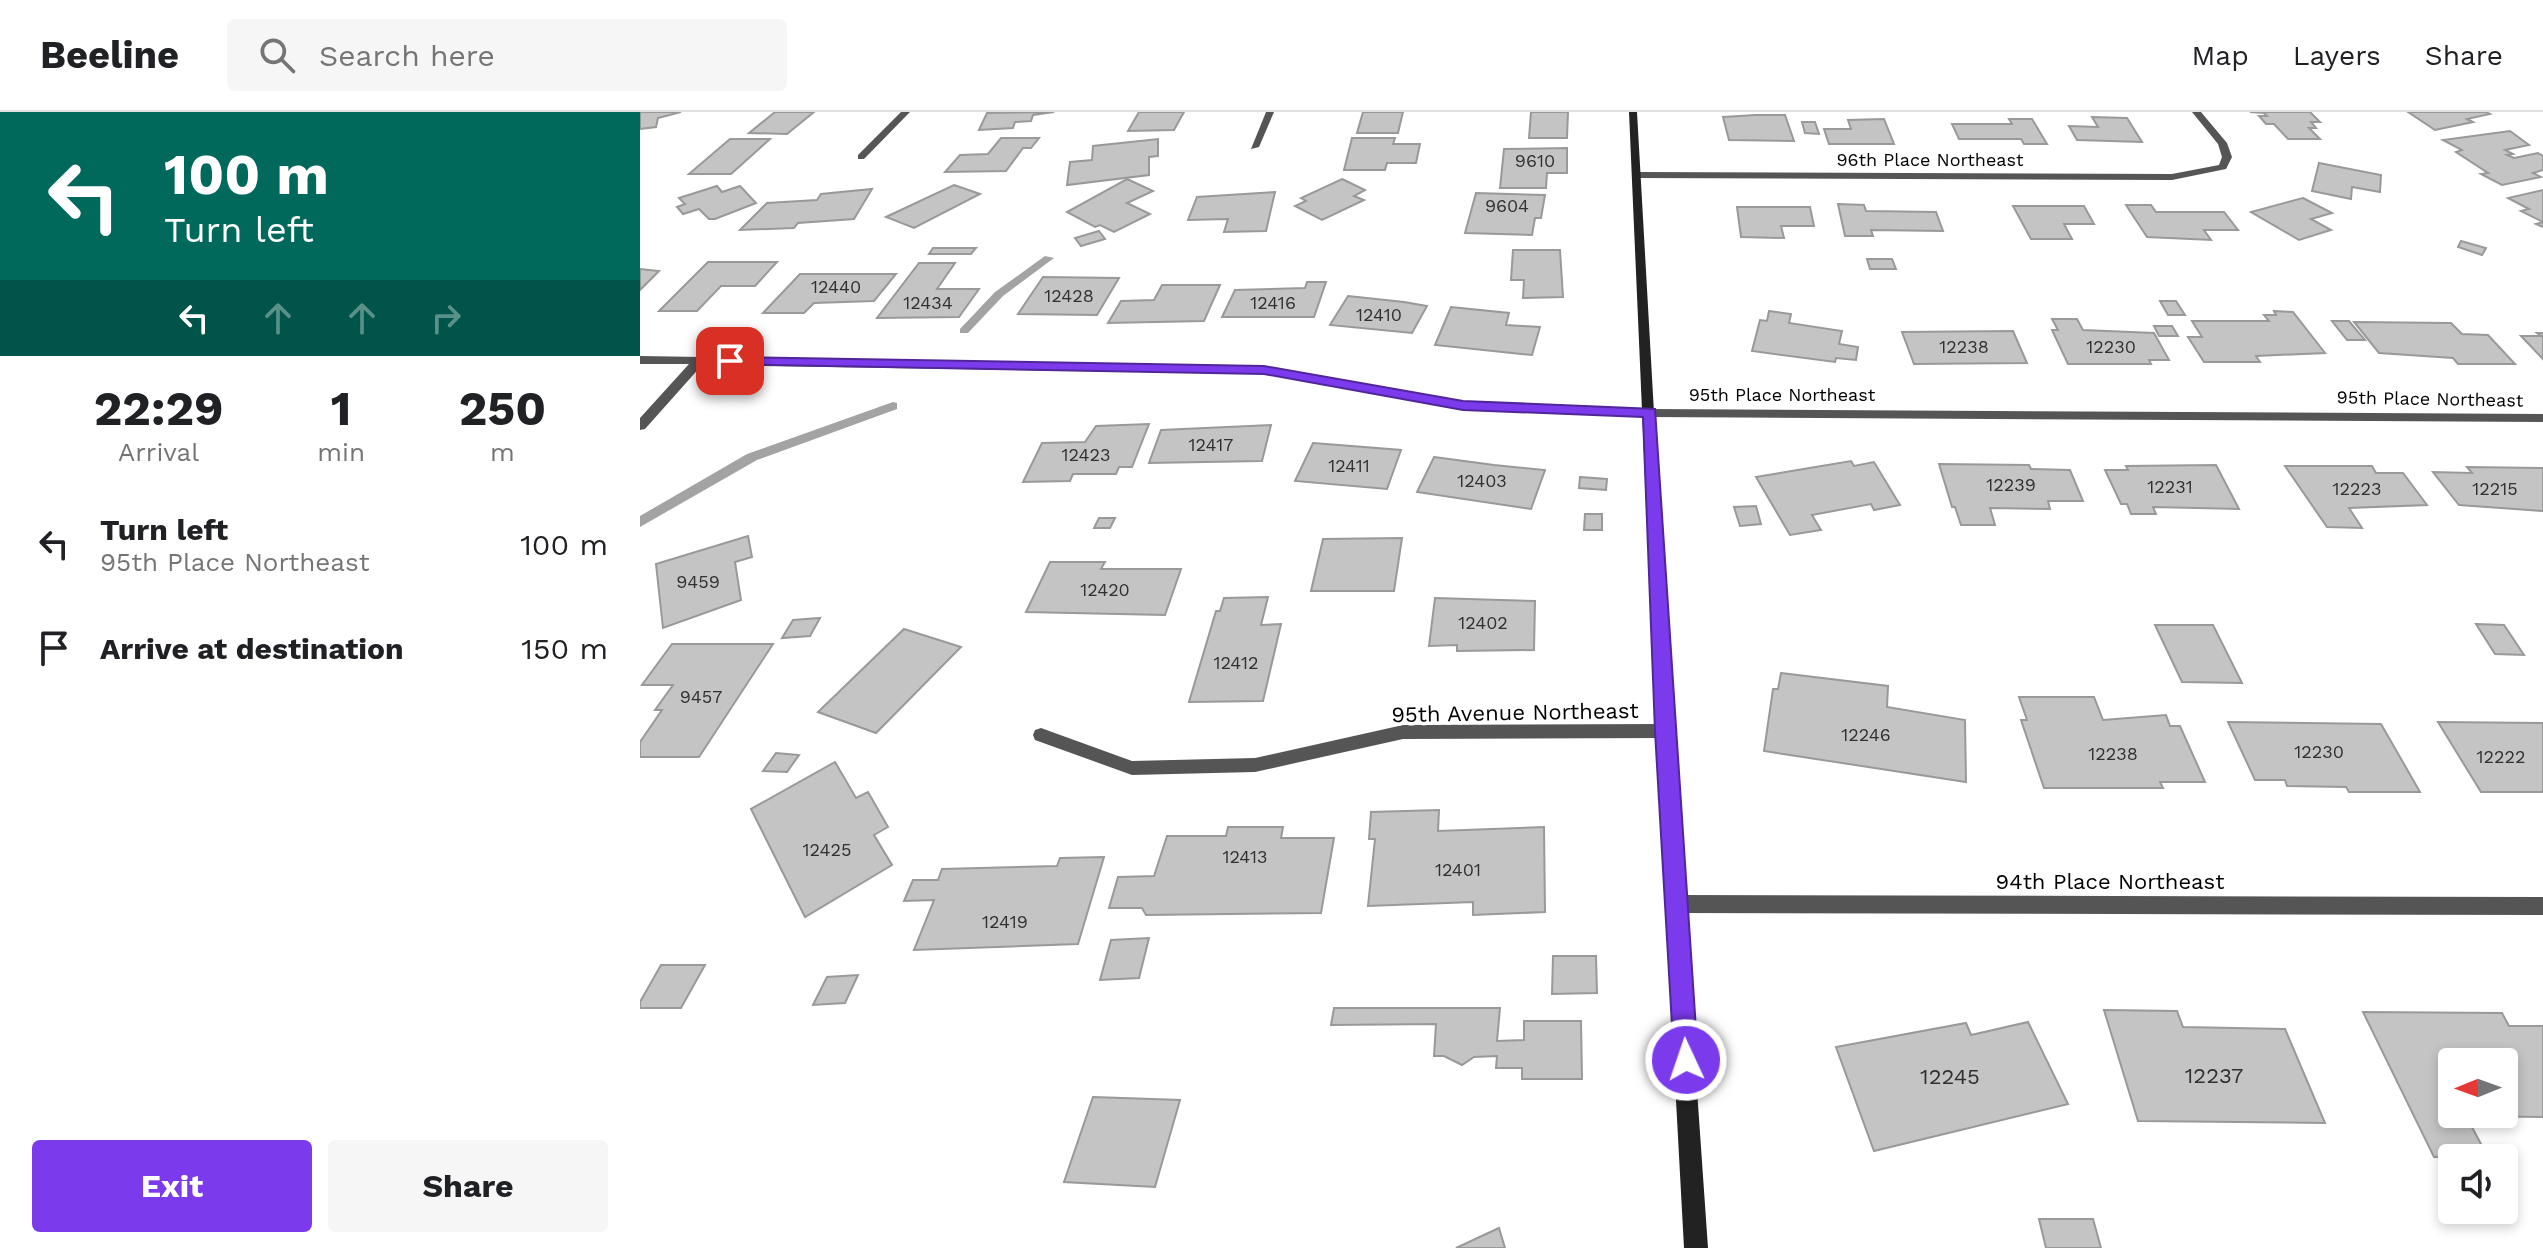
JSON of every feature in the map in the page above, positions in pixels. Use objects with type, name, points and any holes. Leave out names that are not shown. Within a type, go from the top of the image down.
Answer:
[{"type":"street","points":[[861,157],[906,112]]},
{"type":"street","points":[[1254,147],[1270,112]]},
{"type":"street","points":[[1633,112],[1664,731],[1696,1248]]},
{"type":"street","name":"96th Place Northeast","points":[[1637,175],[2172,177],[2223,167],[2227,157],[2222,143],[2196,112]]},
{"type":"street","name":"95th Place Northeast","points":[[640,360],[1264,370],[1463,405],[1650,413],[2543,418]]},
{"type":"street","points":[[640,426],[699,361]]},
{"type":"street","name":"95th Avenue Northeast","points":[[1041,735],[1132,768],[1255,765],[1403,732],[1664,731]]},
{"type":"street","name":"94th Place Northeast","points":[[1677,904],[2543,906]]},
{"type":"building","points":[[640,112],[681,112],[658,118],[656,127],[640,129]]},
{"type":"building","points":[[775,112],[814,112],[787,134],[749,133]]},
{"type":"building","points":[[1054,112],[1033,115],[1031,121],[1015,122],[1013,128],[979,130],[987,113]]},
{"type":"building","points":[[1139,112],[1184,112],[1174,130],[1128,131]]},
{"type":"building","points":[[1363,112],[1403,112],[1398,133],[1357,133]]},
{"type":"building","points":[[1531,112],[1568,112],[1567,138],[1529,138]]},
{"type":"building","points":[[2250,112],[2310,112],[2320,122],[2311,122],[2316,128],[2309,128],[2320,139],[2288,139],[2274,124],[2266,124],[2259,116],[2267,116],[2264,113]]},
{"type":"building","points":[[2408,112],[2490,114],[2467,119],[2473,122],[2435,130]]},
{"type":"building","points":[[1785,115],[1794,141],[1729,140],[1723,117]]},
{"type":"building","points":[[2092,117],[2127,118],[2142,142],[2077,140],[2069,126],[2098,127]]},
{"type":"building","points":[[1884,119],[1894,144],[1829,144],[1824,129],[1851,129],[1848,120]]},
{"type":"building","points":[[2009,119],[2032,119],[2047,144],[2024,144],[2021,139],[1959,139],[1952,124],[2012,124]]},
{"type":"building","points":[[1802,122],[1815,122],[1819,134],[1805,133]]},
{"type":"building","points":[[2510,131],[2529,145],[2505,150],[2513,154],[2507,155],[2514,158],[2538,153],[2543,156],[2543,170],[2533,173],[2541,177],[2502,185],[2481,174],[2488,173],[2456,152],[2462,150],[2443,140]]},
{"type":"building","points":[[1001,138],[1039,138],[1031,148],[1023,148],[1006,171],[945,172],[960,155],[988,154]]},
{"type":"building","points":[[1352,138],[1395,138],[1393,144],[1420,144],[1416,163],[1387,163],[1385,170],[1344,170]]},
{"type":"building","points":[[730,139],[770,139],[731,174],[689,174]]},
{"type":"building","points":[[1158,139],[1158,156],[1149,157],[1149,175],[1067,185],[1070,162],[1092,160],[1093,146]]},
{"type":"building","points":[[1567,148],[1567,173],[1547,173],[1546,188],[1500,188],[1504,149]]},
{"type":"building","points":[[2319,163],[2381,175],[2380,192],[2352,187],[2351,199],[2312,191]]},
{"type":"building","points":[[1127,179],[1153,191],[1127,203],[1150,214],[1114,232],[1100,225],[1095,227],[1067,212]]},
{"type":"building","points":[[1342,179],[1365,190],[1354,196],[1364,200],[1322,220],[1295,206],[1306,201],[1301,198]]},
{"type":"building","points":[[954,185],[980,194],[914,228],[886,217]]},
{"type":"building","points":[[717,186],[722,192],[740,186],[756,203],[715,219],[709,219],[699,209],[683,214],[677,207],[685,204],[679,198]]},
{"type":"building","points":[[872,189],[854,219],[798,223],[794,228],[740,230],[767,203],[817,200],[821,194]]},
{"type":"building","points":[[2543,190],[2543,222],[2521,211],[2529,209],[2508,198]]},
{"type":"building","points":[[1275,192],[1266,231],[1224,232],[1228,219],[1188,220],[1197,197]]},
{"type":"building","points":[[1476,193],[1545,195],[1541,218],[1535,218],[1532,235],[1465,233]]},
{"type":"building","points":[[2303,198],[2332,213],[2311,219],[2331,230],[2299,240],[2251,212]]},
{"type":"building","points":[[1838,204],[1864,205],[1866,211],[1936,212],[1943,231],[1871,230],[1873,236],[1845,236]]},
{"type":"building","points":[[2126,205],[2151,205],[2156,212],[2224,212],[2238,230],[2204,230],[2211,240],[2147,237]]},
{"type":"building","points":[[2013,206],[2084,206],[2094,224],[2064,224],[2072,239],[2031,239]]},
{"type":"building","points":[[1737,207],[1810,207],[1814,226],[1781,226],[1784,238],[1741,237]]},
{"type":"building","points":[[1099,231],[1105,239],[1081,246],[1075,238]]},
{"type":"building","points":[[2461,241],[2486,248],[2482,255],[2458,247]]},
{"type":"building","points":[[933,248],[976,248],[971,254],[929,254]]},
{"type":"building","points":[[1513,250],[1560,250],[1563,297],[1523,298],[1524,280],[1511,280]]},
{"type":"building","points":[[1867,259],[1892,259],[1896,269],[1870,269]]},
{"type":"building","points":[[708,262],[777,262],[755,286],[721,286],[697,311],[659,311]]},
{"type":"building","points":[[919,263],[955,263],[937,289],[979,289],[959,317],[877,318]]},
{"type":"building","points":[[640,269],[659,271],[640,290]]},
{"type":"building","points":[[800,274],[896,274],[874,301],[814,303],[804,313],[763,313]]},
{"type":"building","points":[[1043,277],[1119,278],[1097,315],[1018,314]]},
{"type":"building","points":[[1307,282],[1326,282],[1314,317],[1222,317],[1235,290],[1305,288]]},
{"type":"building","points":[[1162,285],[1220,285],[1204,321],[1108,323],[1121,301],[1154,300]]},
{"type":"building","points":[[1348,296],[1427,306],[1412,333],[1330,325]]},
{"type":"building","points":[[2160,301],[2176,301],[2185,315],[2168,315]]},
{"type":"building","points":[[1451,307],[1509,313],[1506,325],[1540,327],[1532,355],[1435,345]]},
{"type":"building","points":[[1769,311],[1791,314],[1789,323],[1842,331],[1839,344],[1858,347],[1856,360],[1836,358],[1835,362],[1752,351],[1760,320],[1767,321]]},
{"type":"building","points":[[2274,311],[2293,312],[2325,353],[2256,356],[2260,362],[2204,362],[2188,337],[2202,337],[2192,321],[2269,321],[2264,315],[2276,315]]},
{"type":"building","points":[[2052,319],[2077,319],[2083,330],[2154,333],[2169,360],[2149,360],[2151,364],[2068,364],[2052,330],[2058,330]]},
{"type":"building","points":[[2332,321],[2349,321],[2365,340],[2347,340]]},
{"type":"building","points":[[2354,322],[2451,323],[2462,334],[2488,335],[2515,364],[2458,364],[2453,358],[2379,353]]},
{"type":"building","points":[[2154,326],[2172,326],[2178,336],[2159,336]]},
{"type":"building","points":[[2013,331],[2027,363],[1914,364],[1902,332]]},
{"type":"building","points":[[2537,333],[2543,333],[2543,359],[2521,336],[2541,336]]},
{"type":"building","points":[[1149,424],[1132,467],[1119,467],[1116,474],[1073,474],[1070,481],[1023,482],[1042,443],[1085,442],[1096,426]]},
{"type":"building","points":[[1271,425],[1262,461],[1149,463],[1161,430]]},
{"type":"building","points":[[1313,443],[1401,450],[1387,489],[1295,481]]},
{"type":"building","points":[[1434,457],[1545,470],[1531,509],[1417,492]]},
{"type":"building","points":[[1851,461],[1854,466],[1874,462],[1900,505],[1874,510],[1871,504],[1812,515],[1821,530],[1790,535],[1756,477]]},
{"type":"building","points":[[1939,464],[2029,465],[2031,469],[2070,470],[2083,501],[2048,501],[2050,509],[1990,508],[1995,525],[1961,525]]},
{"type":"building","points":[[2216,465],[2239,509],[2153,507],[2156,514],[2131,514],[2127,504],[2121,504],[2105,470],[2128,470],[2126,466]]},
{"type":"building","points":[[2285,466],[2372,466],[2376,473],[2403,473],[2427,505],[2349,508],[2362,528],[2327,527]]},
{"type":"building","points":[[2467,467],[2543,468],[2543,511],[2459,505],[2433,472],[2472,473]]},
{"type":"building","points":[[1580,477],[1607,479],[1606,490],[1579,488]]},
{"type":"building","points":[[1756,506],[1761,524],[1740,526],[1734,507]]},
{"type":"building","points":[[1585,514],[1602,514],[1602,530],[1584,530]]},
{"type":"building","points":[[1099,518],[1115,518],[1110,528],[1094,528]]},
{"type":"building","points":[[748,536],[752,557],[735,562],[741,600],[663,628],[656,564]]},
{"type":"building","points":[[1402,538],[1394,591],[1311,591],[1323,539]]},
{"type":"building","points":[[1050,562],[1105,562],[1101,569],[1181,569],[1165,615],[1026,612]]},
{"type":"building","points":[[1268,597],[1261,625],[1281,624],[1263,701],[1189,702],[1216,611],[1220,611],[1224,598]]},
{"type":"building","points":[[1435,598],[1535,601],[1534,650],[1457,651],[1457,645],[1429,646]]},
{"type":"building","points":[[820,618],[810,636],[782,638],[793,620]]},
{"type":"building","points":[[2476,624],[2504,625],[2524,655],[2495,654]]},
{"type":"building","points":[[2155,625],[2213,625],[2242,683],[2182,682]]},
{"type":"building","points":[[904,629],[961,647],[876,733],[818,712]]},
{"type":"building","points":[[672,644],[773,644],[699,757],[640,757],[640,742],[662,710],[655,710],[673,685],[642,685]]},
{"type":"building","points":[[1781,673],[1888,686],[1887,707],[1965,720],[1966,782],[1764,751],[1773,689],[1778,689]]},
{"type":"building","points":[[2019,697],[2094,697],[2103,720],[2166,715],[2170,726],[2180,726],[2205,782],[2160,782],[2163,788],[2044,788],[2021,720],[2027,720]]},
{"type":"building","points":[[2228,722],[2381,724],[2420,792],[2349,792],[2346,787],[2287,786],[2285,780],[2255,780]]},
{"type":"building","points":[[2438,722],[2543,723],[2543,792],[2481,792]]},
{"type":"building","points":[[776,753],[799,755],[787,772],[763,771]]},
{"type":"building","points":[[835,762],[856,798],[868,792],[888,827],[874,835],[892,865],[805,917],[751,809]]},
{"type":"building","points":[[1439,810],[1438,831],[1544,827],[1545,912],[1473,915],[1473,902],[1368,906],[1375,839],[1369,839],[1371,812]]},
{"type":"building","points":[[1228,827],[1283,827],[1281,838],[1334,838],[1321,913],[1146,915],[1142,908],[1109,908],[1118,877],[1154,876],[1167,836],[1226,836]]},
{"type":"building","points":[[1104,857],[1078,944],[914,950],[934,900],[904,901],[913,880],[938,880],[942,869],[1057,866],[1060,858]]},
{"type":"building","points":[[1149,938],[1139,978],[1100,980],[1111,940]]},
{"type":"building","points":[[1553,956],[1596,956],[1597,993],[1552,994]]},
{"type":"building","points":[[661,965],[705,965],[681,1008],[640,1008],[640,1002]]},
{"type":"building","points":[[858,975],[845,1003],[813,1005],[827,977]]},
{"type":"building","points":[[1334,1008],[1500,1008],[1497,1041],[1524,1040],[1524,1021],[1581,1021],[1582,1079],[1522,1079],[1522,1068],[1496,1068],[1497,1056],[1474,1057],[1462,1065],[1444,1056],[1434,1056],[1436,1024],[1331,1025]]},
{"type":"building","points":[[2104,1010],[2177,1011],[2183,1027],[2285,1029],[2325,1123],[2138,1121]]},
{"type":"building","points":[[2363,1012],[2502,1013],[2509,1026],[2543,1026],[2543,1117],[2518,1117],[2518,1048],[2438,1048],[2438,1128],[2472,1128],[2481,1144],[2438,1144],[2438,1157],[2434,1157]]},
{"type":"building","points":[[2028,1022],[2068,1104],[1874,1151],[1836,1047],[1966,1023],[1971,1035]]},
{"type":"building","points":[[1093,1097],[1180,1100],[1155,1187],[1064,1182]]},
{"type":"building","points":[[2039,1219],[2093,1219],[2101,1248],[2046,1248]]},
{"type":"building","points":[[1499,1228],[1505,1248],[1456,1248]]},
{"type":"waterway","points":[[964,331],[999,294],[1049,258]]},
{"type":"waterway","points":[[640,522],[752,457],[893,406]]},
{"type":"route","points":[[730,361],[1264,370],[1463,405],[1650,413],[1664,731],[1686,1060]]}]
